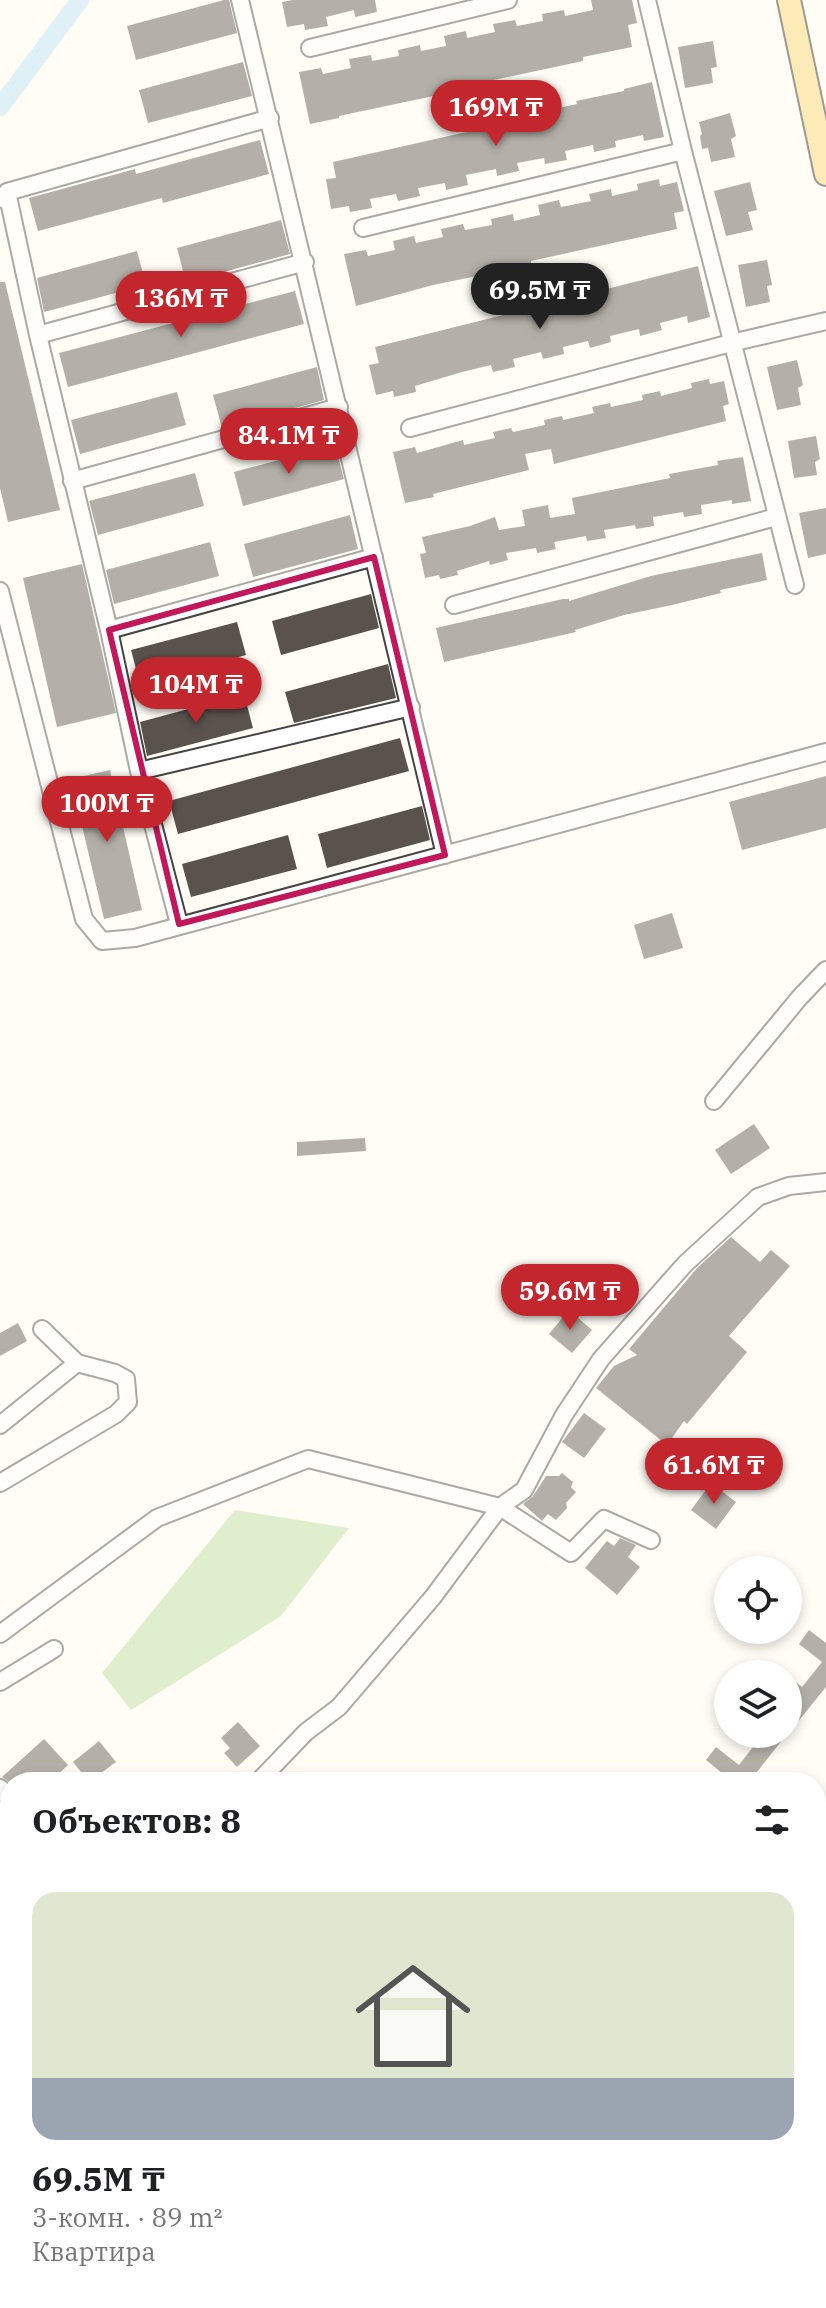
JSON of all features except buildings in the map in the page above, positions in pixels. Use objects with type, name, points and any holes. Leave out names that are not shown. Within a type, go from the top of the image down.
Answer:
[{"type":"main road","points":[[789,0],[826,174]]},
{"type":"street","points":[[240,0],[445,855]]},
{"type":"street","points":[[310,48],[508,0]]},
{"type":"street","points":[[647,0],[731,343],[795,585]]},
{"type":"street","points":[[179,924],[139,771],[109,630],[3,198],[270,118]]},
{"type":"street","points":[[363,228],[683,151]]},
{"type":"street","points":[[38,335],[305,262]]},
{"type":"street","points":[[410,428],[826,321]]},
{"type":"street","points":[[72,481],[339,407]]},
{"type":"street","points":[[454,605],[776,517]]},
{"type":"street","points":[[109,630],[374,557]]},
{"type":"street","points":[[0,591],[84,919],[102,941],[135,938],[826,752]]},
{"type":"street","points":[[139,771],[411,707]]},
{"type":"street","points":[[714,1101],[826,970]]},
{"type":"street","points":[[268,1772],[306,1732],[339,1707],[433,1597],[500,1507],[524,1490],[564,1415],[601,1359],[685,1264],[758,1197],[789,1186],[826,1182]]},
{"type":"street","points":[[0,1483],[116,1414],[128,1402],[126,1379],[77,1363],[42,1329]]},
{"type":"street","points":[[0,1425],[77,1363]]},
{"type":"street","points":[[0,1634],[157,1518],[308,1459],[500,1507],[571,1553],[604,1519],[651,1540]]},
{"type":"street","points":[[0,1682],[54,1649]]},
{"type":"highlighted area","points":[[374,557],[445,855],[179,924],[109,630]]},
{"type":"green space","points":[[235,1510],[349,1528],[281,1616],[131,1710],[102,1673]]},
{"type":"waterway","points":[[0,107],[80,0]]}]
